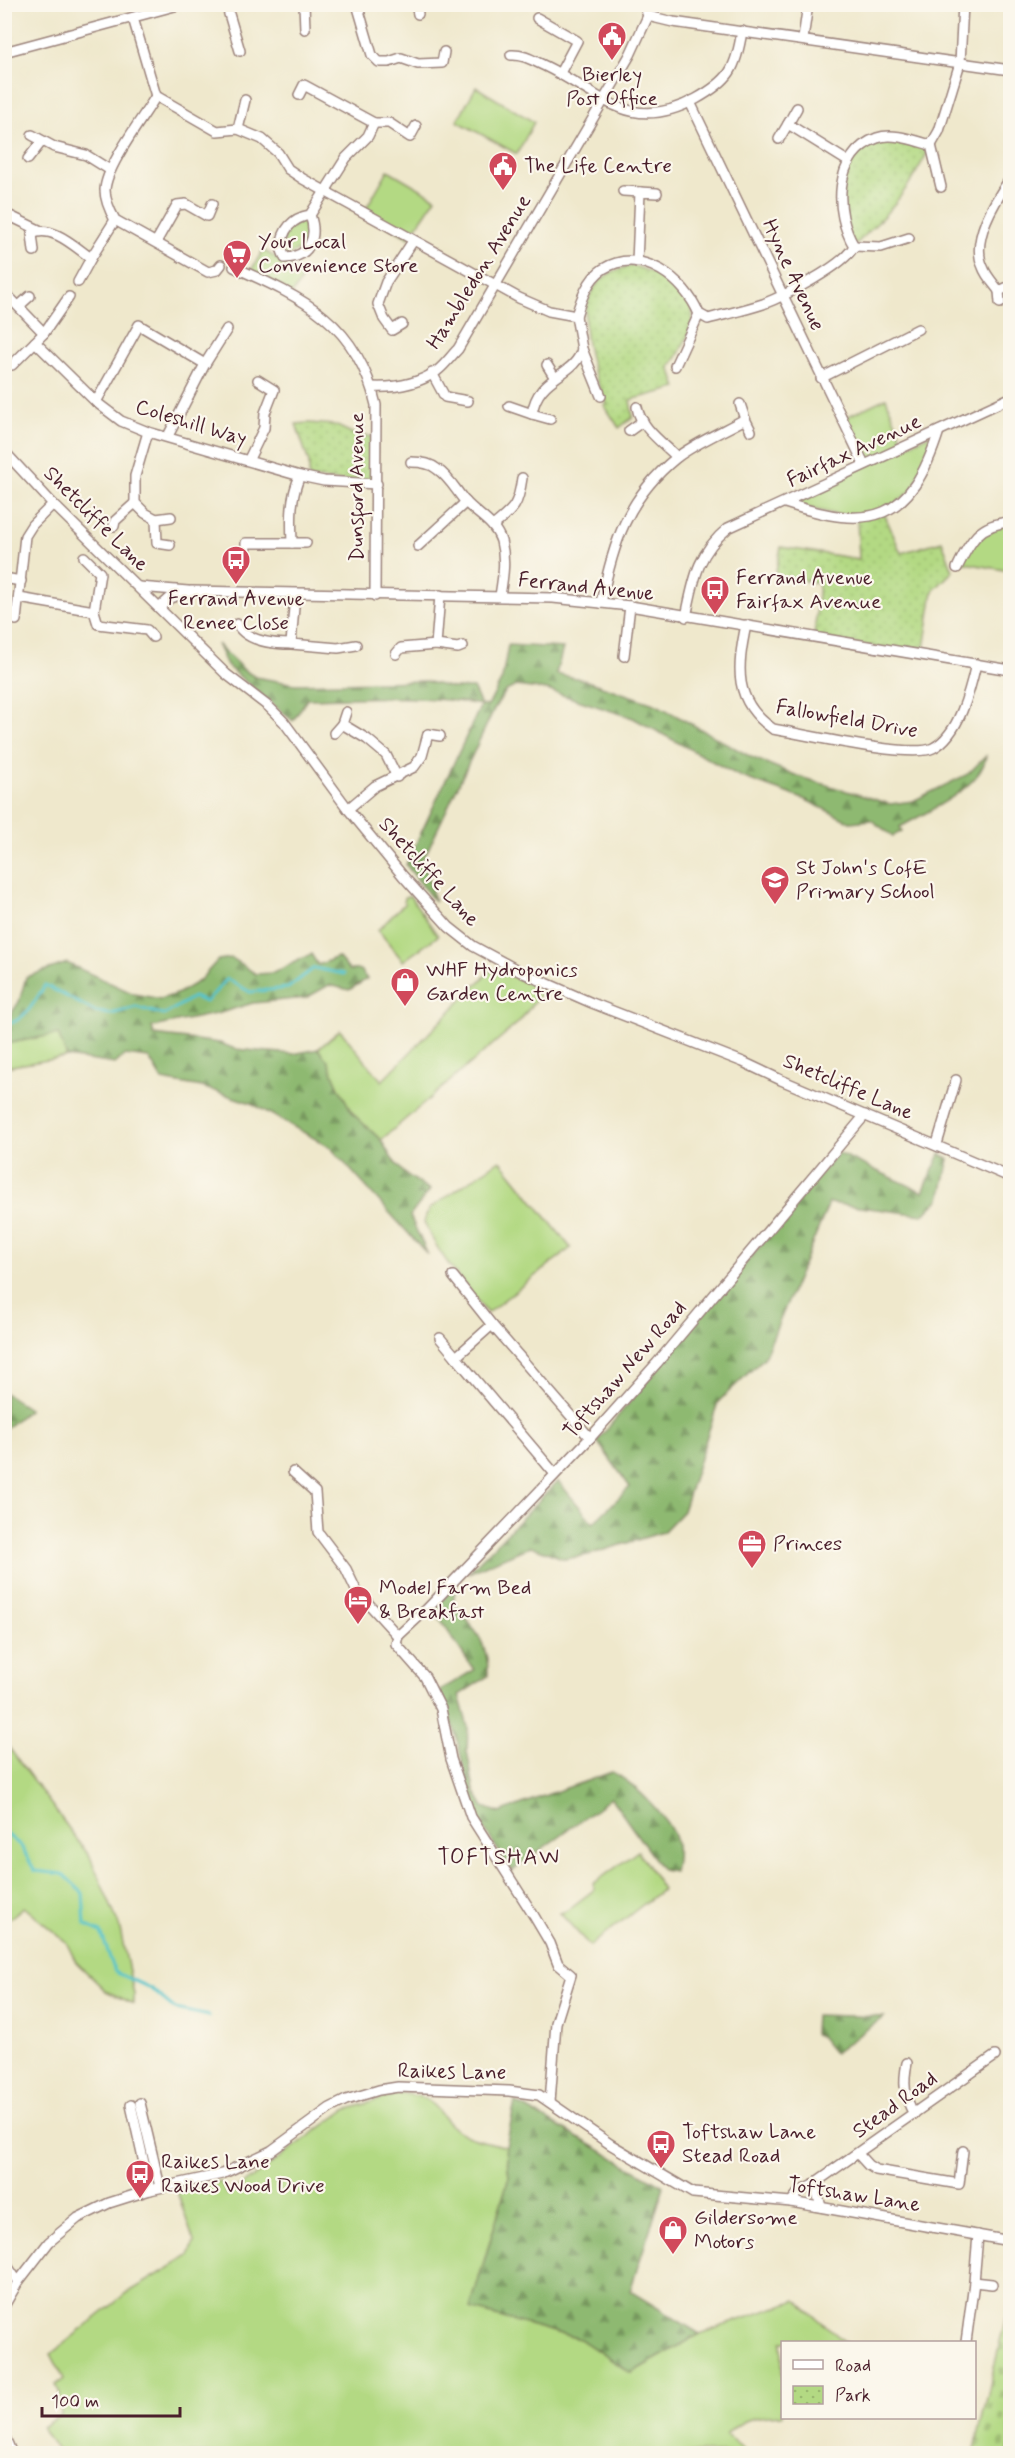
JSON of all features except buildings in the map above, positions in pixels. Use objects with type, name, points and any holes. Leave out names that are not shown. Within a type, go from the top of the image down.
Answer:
[{"type":"street","points":[[4,52],[182,4]]},
{"type":"street","points":[[226,4],[240,51]]},
{"type":"street","points":[[304,4],[305,28]]},
{"type":"street","points":[[357,4],[372,55],[379,62],[401,58],[418,64],[442,63]]},
{"type":"street","points":[[644,4],[648,16],[673,22],[1011,70]]},
{"type":"street","points":[[803,39],[808,4]]},
{"type":"street","points":[[941,188],[932,145],[939,131],[960,63],[963,4]]},
{"type":"street","name":"Hambledon Avenue","points":[[372,387],[392,388],[410,383],[438,370],[458,349],[630,56],[648,16]]},
{"type":"street","points":[[133,18],[156,96],[217,130],[238,129],[262,139],[278,153],[288,169],[413,241],[549,311],[576,316]]},
{"type":"street","points":[[537,18],[579,39],[560,73]]},
{"type":"street","points":[[511,55],[519,54],[560,73],[625,111],[644,114],[668,110],[690,102],[714,89],[729,74],[737,58],[742,31]]},
{"type":"street","points":[[441,75],[444,52]]},
{"type":"street","points":[[299,95],[304,85],[374,123],[389,123],[411,137],[414,147]]},
{"type":"street","points":[[156,96],[110,170],[105,190],[108,208],[115,220],[208,272],[217,270],[221,265]]},
{"type":"street","points":[[238,129],[245,100]]},
{"type":"street","name":"Hyne Avenue","points":[[690,102],[864,464]]},
{"type":"street","points":[[779,139],[797,108]]},
{"type":"street","points":[[310,215],[314,234],[308,249],[295,257],[285,258],[281,248],[286,228],[294,221],[310,215],[346,158],[368,136],[374,123]]},
{"type":"street","points":[[788,124],[849,162]]},
{"type":"street","points":[[411,137],[416,126]]},
{"type":"street","points":[[32,135],[54,147],[86,155],[110,170]]},
{"type":"street","points":[[854,246],[848,236],[839,198],[849,162],[859,150],[877,138],[898,136],[932,145]]},
{"type":"street","points":[[27,159],[42,141]]},
{"type":"street","points":[[1000,303],[999,291],[983,268],[979,256],[980,238],[1000,193],[1011,179]]},
{"type":"street","points":[[623,191],[657,193]]},
{"type":"street","points":[[637,261],[640,192]]},
{"type":"street","points":[[156,242],[177,206],[186,204],[207,216],[212,204]]},
{"type":"street","points":[[10,216],[39,230],[53,233],[91,258]]},
{"type":"street","points":[[78,282],[115,220]]},
{"type":"street","points":[[34,251],[32,234],[39,230]]},
{"type":"street","points":[[854,246],[881,247],[909,238]]},
{"type":"street","points":[[402,324],[392,330],[384,319],[378,304],[386,282],[413,241]]},
{"type":"street","points":[[601,396],[582,350],[576,316],[582,296],[602,270],[616,263],[637,261],[675,278],[693,299],[699,314],[708,319],[763,304],[782,295],[826,271],[851,252],[854,246]]},
{"type":"street","name":"Dunsford Avenue","points":[[234,267],[312,306],[333,322],[351,344],[372,387],[376,405],[375,596]]},
{"type":"street","points":[[999,291],[1011,286]]},
{"type":"street","points":[[19,306],[30,296]]},
{"type":"street","points":[[12,365],[44,333],[69,297]]},
{"type":"street","points":[[10,298],[44,333]]},
{"type":"street","points":[[675,366],[699,314]]},
{"type":"street","points":[[96,402],[139,326],[205,364]]},
{"type":"street","points":[[168,436],[205,364],[227,328]]},
{"type":"street","points":[[821,378],[918,329]]},
{"type":"street","name":"Coleshill Way","points":[[35,342],[96,402],[121,421],[147,432],[249,459],[300,476],[324,481],[376,484]]},
{"type":"street","points":[[532,414],[533,405],[541,388],[578,361],[582,350]]},
{"type":"street","points":[[547,365],[555,378]]},
{"type":"street","points":[[432,373],[445,397]]},
{"type":"street","points":[[249,459],[264,428],[265,413],[280,391],[258,380]]},
{"type":"street","points":[[445,397],[468,401]]},
{"type":"street","points":[[437,404],[445,397]]},
{"type":"street","name":"Fairfax Avenue","points":[[686,617],[697,567],[712,541],[728,528],[864,464],[1011,399]]},
{"type":"street","points":[[740,404],[752,431]]},
{"type":"street","points":[[509,406],[550,418]]},
{"type":"street","points":[[637,407],[638,415],[677,457]]},
{"type":"street","points":[[601,603],[610,558],[631,509],[648,487],[677,457],[746,419]]},
{"type":"street","points":[[629,431],[643,421]]},
{"type":"street","name":"Fairfax Avenue","points":[[784,503],[820,515],[857,519],[884,513],[912,490],[929,461],[939,431]]},
{"type":"street","points":[[147,432],[135,476],[135,503],[145,513],[156,519],[171,517]]},
{"type":"street","name":"Shetcliffe Lane","points":[[4,451],[53,504],[226,674],[268,706],[284,722],[348,809],[403,876],[449,927],[473,946],[521,972],[592,1003],[693,1041],[1011,1177]]},
{"type":"street","points":[[411,462],[420,462],[435,467],[448,478],[466,502],[493,526],[500,539],[505,561],[500,596]]},
{"type":"street","points":[[292,543],[293,491],[300,476]]},
{"type":"street","points":[[493,526],[518,502],[522,478]]},
{"type":"street","points":[[418,546],[466,502]]},
{"type":"street","points":[[113,523],[135,503]]},
{"type":"street","points":[[16,620],[25,536],[32,525],[53,504]]},
{"type":"street","points":[[156,519],[155,545],[170,545]]},
{"type":"street","points":[[957,568],[964,550],[980,532],[998,523],[1011,522]]},
{"type":"street","points":[[245,562],[242,541],[306,543]]},
{"type":"street","points":[[84,557],[100,573],[94,611],[96,627],[147,630],[153,637]]},
{"type":"street","points":[[4,578],[21,581]]},
{"type":"street","points":[[139,587],[191,591]]},
{"type":"street","name":"Ferrand Avenue","points":[[159,608],[170,598],[191,591],[295,595],[554,598],[630,606],[1011,670]]},
{"type":"street","points":[[291,644],[295,595]]},
{"type":"street","points":[[436,645],[440,596]]},
{"type":"street","points":[[19,598],[94,611]]},
{"type":"street","points":[[624,657],[630,606]]},
{"type":"street","name":"Fallowfield Drive","points":[[746,625],[738,662],[741,683],[749,708],[761,720],[773,729],[883,748],[924,751],[942,741],[956,723],[967,701],[976,664]]},
{"type":"street","points":[[238,631],[262,641],[338,652],[356,645]]},
{"type":"street","points":[[397,648],[436,645],[461,649]]},
{"type":"street","points":[[334,733],[342,724],[346,712]]},
{"type":"street","points":[[342,724],[367,739],[386,755],[397,777]]},
{"type":"street","points":[[348,809],[375,786],[414,767],[422,756],[428,734],[440,736]]},
{"type":"street","points":[[937,1144],[954,1084],[964,1090]]},
{"type":"street","name":"Toftshaw New Road","points":[[398,1636],[427,1609],[590,1438],[657,1363],[865,1115]]},
{"type":"street","points":[[453,1276],[492,1325],[590,1438]]},
{"type":"street","points":[[456,1357],[492,1325]]},
{"type":"street","points":[[440,1338],[555,1474]]},
{"type":"street","points":[[293,1472],[315,1492],[318,1532],[346,1569],[356,1590],[398,1636],[396,1644],[425,1677],[441,1709],[451,1759],[471,1817],[545,1934],[558,1964],[571,1975],[556,2023],[550,2102]]},
{"type":"street","name":"Stead Road","points":[[791,2202],[798,2192],[817,2183],[994,2056]]},
{"type":"street","points":[[906,2063],[904,2087],[914,2114]]},
{"type":"street","name":"Raikes Lane","points":[[4,2306],[18,2282],[49,2242],[78,2218],[109,2203],[150,2190],[222,2174],[271,2151],[330,2108],[346,2100],[379,2090],[417,2086],[509,2091],[539,2095],[550,2102]]},
{"type":"street","name":"Toftshaw Lane","points":[[550,2102],[610,2144],[684,2189],[703,2195],[791,2202],[1011,2241]]},
{"type":"street","points":[[150,2190],[135,2104],[160,2187]]},
{"type":"street","points":[[858,2154],[876,2170],[959,2184],[963,2151]]},
{"type":"street","points":[[817,2183],[821,2207]]},
{"type":"street","points":[[966,2341],[978,2235]]},
{"type":"street","points":[[4,2260],[18,2282]]},
{"type":"street","points":[[974,2282],[992,2284]]},
{"type":"street","points":[[4,2435],[12,2454]]},
{"type":"green space","points":[[476,87],[534,122],[517,154],[457,121]]},
{"type":"green space","points":[[877,138],[931,145],[898,200],[854,246],[845,217],[843,193],[846,171],[854,156]]},
{"type":"green space","points":[[388,170],[436,198],[409,238],[364,212]]},
{"type":"green space","points":[[310,215],[312,242],[285,258],[283,233]]},
{"type":"green space","points":[[263,250],[304,275],[292,295],[249,274]]},
{"type":"green space","points":[[633,266],[651,272],[676,287],[688,301],[693,316],[686,340],[670,367],[677,388],[630,400],[633,417],[619,428],[604,405],[607,404],[592,365],[585,322],[588,303],[596,286],[610,273]]},
{"type":"green space","points":[[886,398],[905,446],[939,431],[912,490],[884,513],[857,519],[785,503],[863,464],[842,419]]},
{"type":"green space","points":[[296,424],[335,425],[356,435],[376,437],[377,484],[309,478],[309,463]]},
{"type":"green space","points":[[884,513],[901,553],[942,541],[953,571],[933,591],[923,655],[814,637],[819,583],[775,576],[781,547],[859,559],[857,519]]},
{"type":"green space","points":[[1010,522],[1010,571],[960,562],[980,532]]},
{"type":"green space","points":[[217,644],[244,670],[255,677],[295,684],[425,681],[453,688],[473,688],[481,705],[416,698],[307,699],[293,721],[227,666]]},
{"type":"green space","points":[[508,645],[563,648],[556,674],[581,679],[657,705],[751,757],[800,777],[890,804],[913,801],[968,774],[986,756],[975,778],[964,788],[937,807],[900,827],[902,831],[893,836],[871,820],[850,822],[806,800],[739,776],[633,718],[547,690],[516,686],[506,691],[495,707],[423,860],[435,902],[406,865],[481,705],[488,706],[502,679]]},
{"type":"green space","points":[[410,896],[438,936],[403,961],[378,930],[404,904],[405,897]]},
{"type":"green space","points":[[311,954],[318,965],[338,957],[349,970],[360,970],[367,979],[349,990],[329,985],[306,998],[253,1003],[220,1013],[152,1027],[154,1035],[220,1043],[235,1049],[293,1054],[318,1049],[328,1061],[353,1114],[381,1140],[392,1159],[404,1173],[430,1190],[410,1216],[428,1255],[330,1147],[251,1103],[202,1087],[162,1080],[149,1058],[125,1055],[115,1064],[67,1057],[58,1034],[5,1044],[5,1016],[11,1014],[19,1002],[26,977],[67,963],[134,994],[161,999],[179,993],[199,981],[218,960],[232,958],[256,974],[273,973]]},
{"type":"green space","points":[[492,969],[544,989],[519,1022],[381,1140],[353,1113],[318,1049],[340,1030],[382,1081]]},
{"type":"green space","points":[[58,1033],[67,1057],[5,1067],[5,1044]]},
{"type":"green space","points":[[838,1153],[923,1192],[940,1154],[949,1159],[940,1199],[923,1215],[829,1203],[764,1358],[718,1402],[683,1511],[663,1532],[588,1555],[565,1559],[531,1546],[468,1573],[558,1481],[593,1523],[630,1487],[597,1441]]},
{"type":"green space","points":[[500,1160],[571,1248],[487,1313],[444,1258],[424,1222],[429,1209]]},
{"type":"green space","points":[[5,1393],[29,1409],[4,1429]]},
{"type":"green space","points":[[456,1585],[453,1602],[483,1644],[488,1664],[488,1676],[459,1695],[468,1727],[467,1751],[474,1790],[484,1807],[500,1813],[612,1772],[629,1783],[649,1801],[671,1830],[676,1847],[674,1872],[662,1870],[611,1798],[512,1871],[476,1817],[454,1728],[439,1691],[474,1670],[433,1609]]},
{"type":"green space","points":[[4,1741],[90,1857],[119,1925],[134,1994],[134,2004],[106,1991],[76,1962],[66,1942],[24,1907],[5,1922]]},
{"type":"green space","points":[[638,1851],[663,1889],[590,1946],[560,1913],[595,1889],[593,1884]]},
{"type":"green space","points":[[815,2015],[884,2017],[834,2053],[821,2037],[814,2034]]},
{"type":"green space","points":[[398,2094],[412,2095],[430,2103],[455,2129],[465,2135],[506,2147],[509,2177],[470,2309],[580,2339],[631,2373],[700,2334],[796,2300],[844,2341],[781,2341],[781,2415],[758,2417],[745,2421],[726,2435],[749,2453],[59,2454],[42,2427],[61,2415],[60,2395],[56,2385],[64,2379],[51,2354],[127,2293],[189,2256],[194,2242],[177,2191],[221,2182],[228,2195],[345,2110]]},
{"type":"green space","points":[[515,2102],[664,2186],[630,2291],[700,2334],[631,2373],[580,2339],[470,2309],[509,2177],[506,2147]]},
{"type":"green space","points":[[1010,2300],[1010,2453],[974,2453]]},
{"type":"waterway","points":[[4,1025],[24,1015],[45,985],[96,1012],[111,1014],[136,1007],[164,1015],[193,997],[206,1002],[227,979],[250,992],[288,988],[314,968],[344,974]]},
{"type":"waterway","points":[[4,1832],[21,1846],[35,1871],[63,1874],[83,1893],[85,1925],[101,1932],[115,1972],[150,1988],[175,2009],[209,2016]]},
{"type":"place","name":"Bierley Post Office","points":[[612,62]]},
{"type":"place","name":"The Life Centre","points":[[503,192]]},
{"type":"place","name":"Your Local Convenience Store","points":[[237,280]]},
{"type":"place","name":"Ferrand Avenue Renee Close","points":[[236,586]]},
{"type":"place","name":"Ferrand Avenue Fairfax Avenue","points":[[715,616]]},
{"type":"place","name":"St John's CofE Primary School","points":[[775,906]]},
{"type":"place","name":"WHF Hydroponics Garden Centre","points":[[405,1008]]},
{"type":"place","name":"Princes","points":[[752,1570]]},
{"type":"place","name":"Model Farm Bed & Breakfast","points":[[358,1626]]},
{"type":"place","name":"Toftshaw Lane Stead Road","points":[[661,2170]]},
{"type":"place","name":"Raikes Lane Raikes Wood Drive","points":[[140,2200]]},
{"type":"place","name":"Gildersome Motors","points":[[673,2256]]},
{"type":"district","name":"TOFTSHAW","points":[[499,1858]]}]
